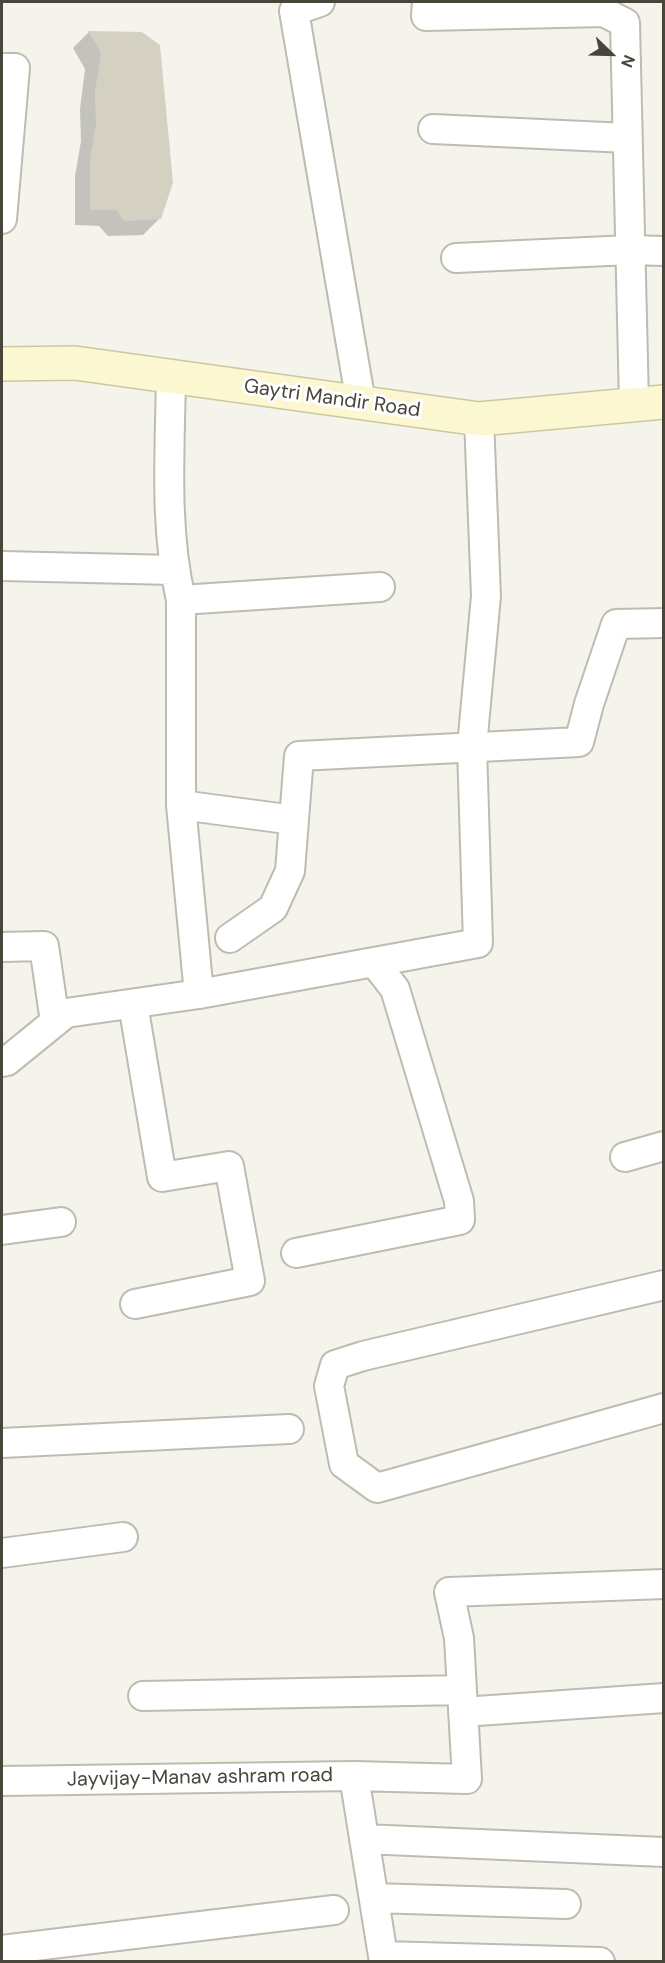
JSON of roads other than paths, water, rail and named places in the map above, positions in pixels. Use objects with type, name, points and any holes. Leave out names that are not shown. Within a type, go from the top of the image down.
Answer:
[{"type":"street","points":[[320,2],[294,11],[361,403]]},
{"type":"street","points":[[427,2],[426,16],[604,12],[625,23],[630,250],[649,403]]},
{"type":"street","points":[[2,68],[15,68],[2,219]]},
{"type":"street","points":[[434,129],[627,138]]},
{"type":"street","points":[[456,258],[630,250],[663,251]]},
{"type":"street","name":"Gaytri Mandir Road","points":[[2,364],[75,363],[479,419],[649,403]]},
{"type":"street","points":[[171,376],[169,491],[174,570],[181,600],[181,805],[199,994]]},
{"type":"street","points":[[2,1062],[7,1061],[66,1013],[199,994],[478,943],[472,746],[486,596],[479,419]]},
{"type":"street","points":[[2,566],[174,570]]},
{"type":"street","points":[[181,600],[380,587]]},
{"type":"street","points":[[231,938],[273,908],[290,871],[299,756],[579,742],[616,624],[663,623]]},
{"type":"street","points":[[181,805],[294,819]]},
{"type":"street","points":[[2,947],[44,946],[55,1022]]},
{"type":"street","points":[[296,1253],[460,1220],[459,1201],[395,989],[374,962]]},
{"type":"street","points":[[133,1004],[162,1177],[229,1166],[249,1281],[135,1304]]},
{"type":"street","points":[[625,1157],[663,1146]]},
{"type":"street","points":[[2,1230],[61,1222]]},
{"type":"street","points":[[663,1285],[363,1356],[335,1365],[329,1386],[344,1464],[377,1488],[663,1408]]},
{"type":"street","points":[[2,1443],[289,1429]]},
{"type":"street","points":[[2,1553],[123,1537]]},
{"type":"street","points":[[354,1776],[467,1779],[459,1638],[449,1592],[663,1584]]},
{"type":"street","points":[[143,1696],[463,1701],[663,1698]]},
{"type":"street","name":"Jayvijay-Manav ashram road","points":[[2,1781],[354,1776],[384,1959]]},
{"type":"street","points":[[364,1839],[663,1852]]},
{"type":"street","points":[[374,1898],[566,1904]]},
{"type":"street","points":[[2,1950],[334,1911]]},
{"type":"street","points":[[384,1959],[600,1962]]}]
